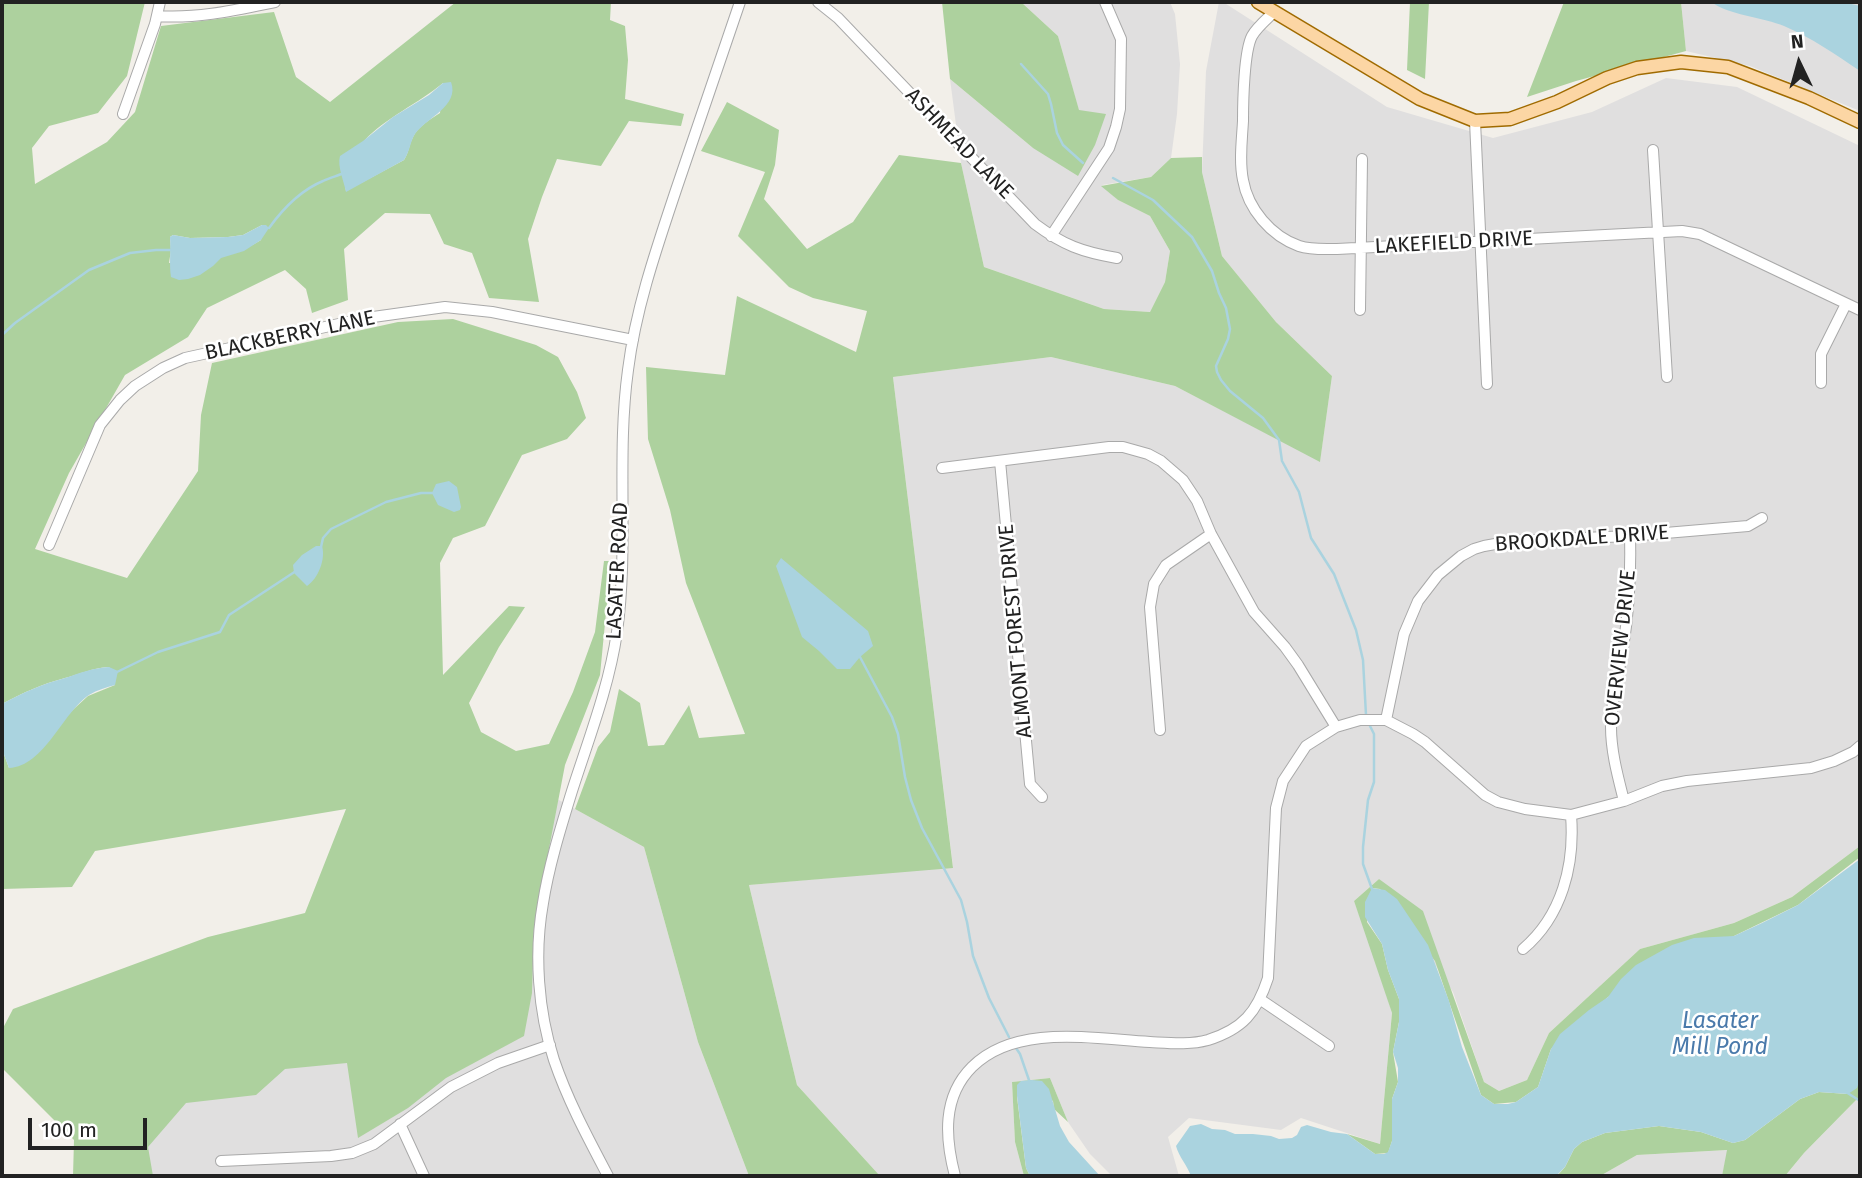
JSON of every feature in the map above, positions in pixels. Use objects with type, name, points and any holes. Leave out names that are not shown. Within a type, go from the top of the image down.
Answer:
[{"type":"main road","points":[[1258,2],[1420,99],[1475,121],[1510,119],[1557,102],[1607,78],[1637,68],[1681,62],[1728,67],[1808,98],[1860,122]]},
{"type":"street","points":[[123,114],[160,2]]},
{"type":"street","points":[[157,16],[216,14],[275,2]]},
{"type":"street","name":"LASATER ROAD","points":[[608,1176],[572,1105],[550,1045],[541,993],[541,920],[554,857],[611,666],[617,633],[623,547],[622,424],[633,340],[654,256],[740,2]]},
{"type":"street","name":"ASHMEAD LANE","points":[[818,2],[838,18],[1035,224],[1071,247],[1117,258]]},
{"type":"street","points":[[1051,236],[1109,148],[1116,127],[1120,109],[1121,39],[1105,2]]},
{"type":"street","name":"LAKEFIELD DRIVE","points":[[1274,12],[1252,36],[1247,58],[1243,101],[1242,177],[1247,196],[1258,215],[1275,232],[1299,246],[1316,249],[1362,248],[1682,231],[1700,234],[1860,310]]},
{"type":"street","points":[[1475,121],[1487,384]]},
{"type":"street","points":[[1653,150],[1667,377]]},
{"type":"street","points":[[1360,310],[1362,159]]},
{"type":"street","points":[[1821,383],[1821,354],[1846,304]]},
{"type":"street","name":"BLACKBERRY LANE","points":[[49,545],[100,425],[135,386],[185,358],[366,318],[445,307],[492,312],[633,340]]},
{"type":"street","points":[[942,468],[1109,447],[1123,447],[1161,461],[1183,480],[1254,612],[1298,665],[1336,727]]},
{"type":"street","name":"ALMONT FOREST DRIVE","points":[[1000,461],[1030,784],[1042,797]]},
{"type":"street","name":"BROOKDALE DRIVE","points":[[1386,720],[1398,656],[1410,617],[1429,586],[1455,561],[1474,549],[1512,541],[1630,536],[1748,526],[1762,518]]},
{"type":"street","points":[[1160,730],[1150,607],[1154,584],[1166,565],[1211,534]]},
{"type":"street","name":"OVERVIEW DRIVE","points":[[1623,801],[1611,740],[1611,712],[1628,620],[1630,536]]},
{"type":"street","points":[[955,1176],[948,1143],[951,1102],[968,1072],[994,1051],[1014,1042],[1035,1038],[1174,1043],[1206,1040],[1242,1023],[1261,1000],[1268,978],[1276,808],[1283,781],[1306,746],[1336,727],[1360,720],[1386,720],[1425,742],[1485,795],[1511,807],[1571,815],[1686,781],[1811,768],[1834,761],[1860,746]]},
{"type":"street","points":[[1523,949],[1544,928],[1561,894],[1570,863],[1571,815]]},
{"type":"street","points":[[1261,1000],[1329,1046]]},
{"type":"street","points":[[221,1161],[352,1153],[373,1144],[452,1087],[498,1063],[550,1045]]},
{"type":"street","points":[[400,1124],[424,1176]]},
{"type":"shaded area","points":[[1021,2],[1170,2],[1175,14],[1180,64],[1171,158],[1151,177],[1102,185],[1118,200],[1150,216],[1170,251],[1165,282],[1150,312],[1104,309],[984,267],[961,163],[950,79],[1033,148],[1079,111],[1058,36]]},
{"type":"shaded area","points":[[1219,2],[1223,2],[1387,107],[1493,138],[1592,112],[1666,78],[1737,87],[1860,146],[1860,846],[1792,897],[1734,923],[1640,949],[1549,1033],[1527,1080],[1499,1091],[1484,1082],[1453,992],[1379,879],[1354,901],[1392,1013],[1380,1144],[1301,1118],[1281,1130],[1189,1118],[1168,1137],[1179,1176],[1112,1176],[1090,1154],[1068,1122],[1050,1078],[1012,1082],[1015,1142],[1024,1176],[880,1176],[797,1085],[749,885],[953,867],[893,377],[1051,357],[1175,386],[1320,461],[1332,376],[1276,322],[1222,256],[1202,172],[1206,71]]},
{"type":"shaded area","points":[[1681,2],[1860,2],[1860,111],[1750,66],[1686,51]]},
{"type":"shaded area","points":[[499,767],[644,847],[698,1042],[749,1176],[138,1176],[124,1127]]},
{"type":"shaded area","points":[[1860,1096],[1860,1176],[1785,1176],[1804,1153]]},
{"type":"shaded area","points":[[1728,1150],[1722,1176],[1600,1176],[1637,1155]]},
{"type":"green space","points":[[2,2],[145,2],[127,76],[98,113],[49,126],[32,148],[35,184],[107,142],[135,112],[161,26],[274,12],[296,77],[330,102],[456,2],[611,2],[610,20],[625,26],[628,60],[625,99],[684,114],[681,126],[629,121],[601,166],[557,159],[528,239],[539,302],[489,298],[472,253],[444,244],[430,214],[385,213],[344,249],[348,300],[312,313],[306,289],[285,270],[207,308],[188,337],[125,375],[69,473],[35,549],[127,578],[198,471],[201,415],[212,363],[398,322],[453,319],[536,345],[558,357],[577,392],[586,418],[567,439],[522,455],[485,526],[453,538],[440,563],[443,675],[509,606],[525,607],[499,647],[469,703],[481,732],[516,751],[549,744],[573,692],[595,632],[604,561],[611,561],[600,675],[565,765],[534,927],[532,993],[524,1036],[446,1078],[408,1108],[358,1138],[347,1063],[285,1069],[256,1095],[186,1103],[148,1147],[153,1176],[73,1176],[74,1140],[2,1068],[2,1030],[13,1009],[208,937],[305,913],[346,809],[95,851],[72,887],[2,889],[2,749],[9,768],[88,696],[115,685],[109,667],[103,668],[48,683],[2,704]],"holes":[[[443,83],[440,113],[415,133],[404,160],[346,191],[343,173],[361,145],[382,125]],[[262,225],[261,240],[239,251],[216,258],[169,263],[170,237],[173,235],[190,238],[228,237],[243,235]]]},
{"type":"green space","points":[[942,2],[1021,2],[1058,36],[1079,110],[1106,114],[1095,145],[1078,176],[1033,148],[950,79]]},
{"type":"green space","points":[[1410,2],[1429,2],[1425,79],[1407,70]]},
{"type":"green space","points":[[1564,2],[1681,2],[1686,51],[1527,97]]},
{"type":"green space","points":[[727,102],[779,130],[775,165],[764,199],[807,249],[853,222],[899,155],[961,163],[984,267],[1104,309],[1150,312],[1165,282],[1170,251],[1150,216],[1118,200],[1101,186],[1151,177],[1171,158],[1202,157],[1202,172],[1222,256],[1276,322],[1332,376],[1320,462],[1175,386],[1051,357],[893,377],[953,868],[749,885],[797,1085],[880,1176],[749,1176],[698,1042],[644,847],[575,809],[598,747],[610,732],[619,689],[640,703],[648,746],[664,745],[689,705],[699,738],[745,734],[686,583],[670,510],[648,439],[646,367],[725,375],[737,296],[856,352],[867,311],[813,298],[789,287],[738,236],[765,172],[701,151]]},
{"type":"green space","points":[[1860,846],[1860,857],[1798,905],[1608,997],[1551,1049],[1538,1087],[1516,1102],[1494,1104],[1481,1095],[1435,961],[1380,889],[1372,888],[1367,922],[1382,944],[1399,999],[1399,1022],[1393,1052],[1398,1082],[1392,1099],[1392,1141],[1388,1153],[1375,1154],[1347,1134],[1380,1144],[1392,1013],[1354,901],[1379,879],[1423,911],[1484,1082],[1499,1091],[1527,1080],[1549,1033],[1640,949],[1734,923],[1792,897]]},
{"type":"green space","points":[[1860,1075],[1860,1096],[1785,1176],[1722,1176],[1727,1150],[1637,1155],[1600,1176],[1557,1176],[1574,1149],[1582,1142],[1605,1133],[1659,1126],[1701,1132],[1733,1143],[1745,1140],[1800,1099],[1819,1092],[1848,1094]]},
{"type":"green space","points":[[1050,1078],[1068,1122],[1054,1109],[1053,1101],[1017,1085],[1026,1168],[1030,1176],[1024,1176],[1015,1142],[1012,1082]]},
{"type":"water","points":[[1712,2],[1843,2],[1860,6],[1860,71],[1794,31],[1776,23],[1726,10]]},
{"type":"water","points":[[451,82],[451,98],[415,134],[404,160],[346,192],[340,169],[340,156],[443,83]]},
{"type":"water","points":[[262,225],[269,228],[261,240],[244,251],[221,258],[200,275],[179,280],[171,277],[170,237],[173,235],[190,238],[228,237],[243,235]]},
{"type":"water","points":[[449,481],[457,487],[461,507],[454,512],[438,505],[432,493],[436,484]]},
{"type":"water","points":[[316,546],[322,546],[322,563],[315,579],[307,586],[294,573],[293,565]]},
{"type":"water","points":[[781,558],[868,631],[873,646],[850,669],[837,669],[802,637],[776,566]]},
{"type":"water","points":[[109,667],[118,671],[115,685],[89,695],[79,703],[43,749],[22,765],[9,768],[2,749],[2,704],[48,683]]},
{"type":"water","name":"Lasater Mill Pond","points":[[1860,859],[1860,1079],[1857,1088],[1848,1094],[1819,1092],[1800,1099],[1745,1140],[1733,1143],[1701,1132],[1659,1126],[1605,1133],[1582,1142],[1574,1149],[1565,1167],[1556,1176],[1191,1176],[1177,1150],[1176,1146],[1190,1126],[1201,1124],[1235,1134],[1279,1139],[1292,1138],[1301,1127],[1307,1125],[1347,1134],[1375,1154],[1388,1152],[1392,1141],[1392,1099],[1398,1082],[1398,1068],[1393,1052],[1399,1022],[1399,999],[1382,944],[1365,917],[1365,902],[1372,888],[1385,890],[1397,899],[1428,945],[1481,1095],[1494,1104],[1508,1104],[1516,1102],[1538,1087],[1551,1049],[1560,1034],[1608,997],[1636,965],[1672,945],[1694,938],[1734,936],[1762,923],[1798,905]]},
{"type":"water","points":[[1021,1081],[1042,1081],[1049,1089],[1060,1126],[1069,1142],[1100,1176],[1030,1176],[1026,1168],[1017,1085]]},
{"type":"waterway","points":[[1021,64],[1048,94],[1057,133],[1063,145],[1083,163]]},
{"type":"waterway","points":[[269,228],[300,195],[315,185],[344,173]]},
{"type":"waterway","points":[[1113,178],[1153,200],[1192,237],[1212,271],[1226,308],[1230,329],[1216,366],[1217,372],[1230,391],[1263,418],[1279,440],[1282,461],[1299,492],[1311,538],[1334,574],[1356,630],[1363,660],[1366,715]]},
{"type":"waterway","points":[[2,335],[89,270],[130,253],[173,250]]},
{"type":"waterway","points":[[321,547],[323,538],[331,529],[386,502],[421,493],[435,493]]},
{"type":"waterway","points":[[117,672],[158,652],[220,632],[229,615],[296,571]]},
{"type":"waterway","points":[[860,657],[892,717],[911,800],[922,828],[961,900],[973,956],[989,998],[1009,1037]]},
{"type":"waterway","points":[[1370,726],[1374,734],[1374,782],[1368,800],[1363,864],[1372,889]]},
{"type":"waterway","points":[[1016,1048],[1030,1083]]},
{"type":"waterway","points":[[1846,1092],[1860,1101]]}]
